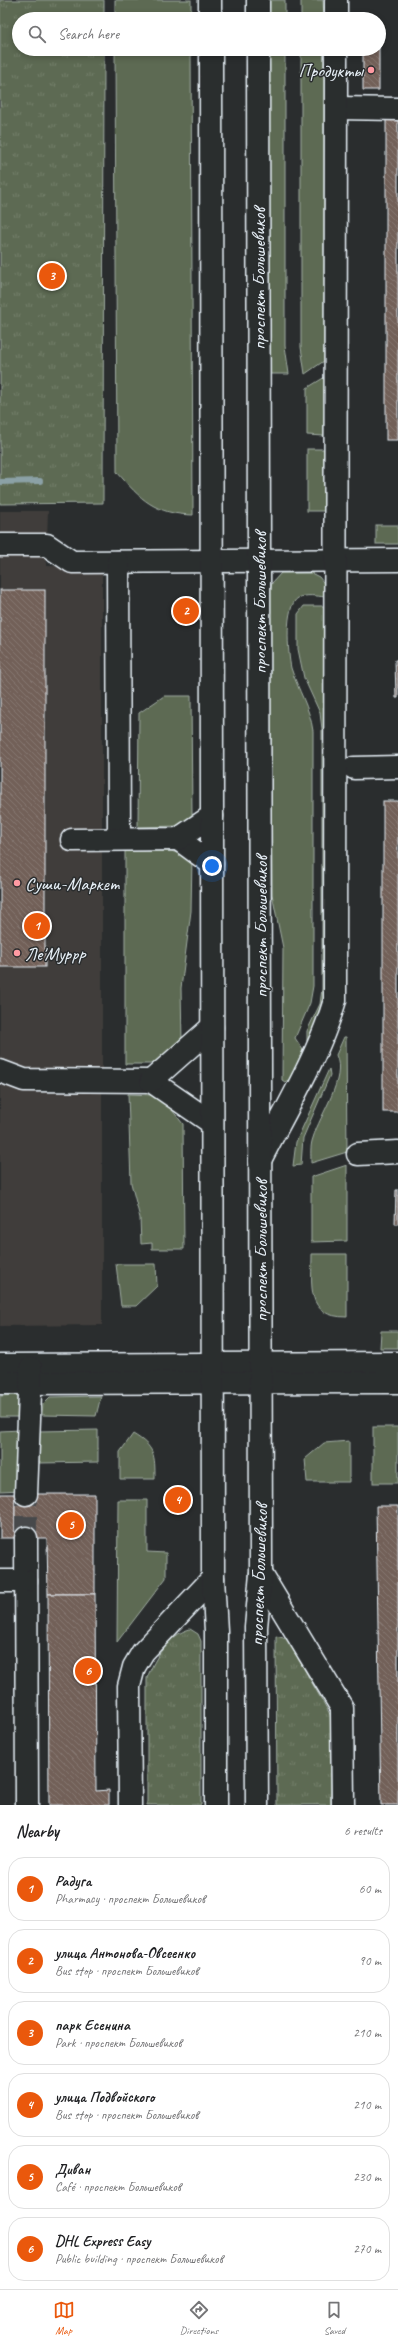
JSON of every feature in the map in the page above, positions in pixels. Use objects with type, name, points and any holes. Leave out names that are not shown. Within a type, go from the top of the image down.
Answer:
[{"type":"main road","points":[[210,0],[210,12]]},
{"type":"main road","points":[[258,0],[258,12]]},
{"type":"main road","points":[[336,0],[336,12]]},
{"type":"main road","name":"проспект Большевиков","points":[[210,56],[212,1374],[213,1578],[216,1631],[216,1805]]},
{"type":"main road","name":"проспект Большевиков","points":[[257,1805],[256,1627],[261,1574],[258,56]]},
{"type":"main road","points":[[260,1160],[315,1051],[336,1000],[336,56]]},
{"type":"main road","points":[[337,108],[398,109]]},
{"type":"main road","points":[[0,545],[47,545],[72,562],[398,560]]},
{"type":"main road","points":[[118,562],[118,839]]},
{"type":"main road","points":[[354,768],[398,767]]},
{"type":"main road","points":[[72,840],[178,839],[212,816]]},
{"type":"main road","points":[[178,839],[212,864]]},
{"type":"main road","points":[[151,1081],[212,1027]]},
{"type":"main road","points":[[0,1071],[24,1080],[151,1081],[212,1123]]},
{"type":"main road","points":[[358,1154],[398,1152]]},
{"type":"main road","points":[[0,1365],[31,1374],[212,1374],[260,1373],[398,1363]]},
{"type":"main road","points":[[260,1373],[398,1382]]},
{"type":"main road","points":[[0,1383],[31,1374]]},
{"type":"main road","points":[[26,1494],[31,1374]]},
{"type":"main road","points":[[26,1538],[27,1805]]},
{"type":"main road","points":[[261,1574],[342,1708],[343,1805]]},
{"type":"main road","points":[[130,1805],[129,1686],[134,1667],[143,1652],[213,1578]]},
{"type":"main road","points":[[0,1581],[26,1581]]},
{"type":"shaded area","points":[[0,511],[48,511],[46,566],[102,567],[102,1325],[0,1326]]},
{"type":"green space","points":[[0,0],[104,0],[104,12],[12,12],[12,56],[104,56],[103,503],[0,504]]},
{"type":"green space","points":[[115,0],[191,0],[191,12],[115,12]]},
{"type":"green space","points":[[268,0],[285,0],[285,12],[268,12]]},
{"type":"green space","points":[[301,0],[323,0],[324,12],[301,12]]},
{"type":"green space","points":[[115,56],[191,56],[193,515],[168,512],[150,504],[142,498],[117,472]]},
{"type":"green space","points":[[268,56],[285,56],[285,346],[289,374],[269,374]]},
{"type":"green space","points":[[301,56],[324,56],[324,361],[305,374],[301,347]]},
{"type":"green space","points":[[325,377],[325,436],[307,435],[307,388]]},
{"type":"green space","points":[[307,449],[324,449],[324,511],[307,511]]},
{"type":"green space","points":[[376,525],[398,525],[398,544],[376,544]]},
{"type":"green space","points":[[281,573],[311,573],[319,577],[323,582],[325,597],[308,596],[298,598],[291,610],[288,631],[291,668],[307,707],[313,731],[313,986],[310,1003],[295,1038],[303,1050],[290,1079],[285,1082],[282,1080],[283,948],[272,894],[270,592],[272,583]]},
{"type":"green space","points":[[304,606],[325,606],[326,989],[318,1019],[307,1041],[307,1031],[320,1004],[322,989],[322,729],[320,713],[304,678],[298,649],[298,614]]},
{"type":"green space","points":[[164,696],[191,696],[192,818],[179,826],[138,827],[139,713]]},
{"type":"green space","points":[[125,851],[171,851],[192,858],[191,911],[181,988],[182,1043],[154,1064],[125,1064]]},
{"type":"green space","points":[[344,1037],[346,1037],[347,1152],[311,1163],[312,1141],[335,1085],[338,1075],[336,1055]]},
{"type":"green space","points":[[329,1069],[330,1075],[303,1138],[301,1165],[293,1166],[296,1142]]},
{"type":"green space","points":[[128,1094],[153,1095],[165,1101],[183,1124],[184,1249],[152,1249],[152,1243],[141,1244],[140,1218],[131,1183]]},
{"type":"green space","points":[[347,1165],[347,1241],[311,1242],[311,1177]]},
{"type":"green space","points":[[312,1254],[347,1254],[347,1317],[333,1316],[324,1312],[317,1306],[312,1288]]},
{"type":"green space","points":[[116,1264],[156,1264],[157,1286],[136,1306],[121,1306]]},
{"type":"green space","points":[[381,1331],[398,1331],[398,1348],[380,1348]]},
{"type":"green space","points":[[18,1395],[24,1417],[0,1417],[0,1396]]},
{"type":"green space","points":[[101,1396],[96,1416],[42,1415],[43,1404],[50,1397]]},
{"type":"green space","points":[[373,1427],[398,1427],[398,1483],[373,1483]]},
{"type":"green space","points":[[21,1430],[22,1490],[0,1491],[0,1431]]},
{"type":"green space","points":[[98,1430],[98,1462],[39,1463],[38,1431]]},
{"type":"green space","points":[[133,1434],[146,1443],[152,1452],[155,1464],[155,1479],[120,1479],[120,1452]]},
{"type":"green space","points":[[349,1441],[349,1482],[307,1482],[305,1459],[324,1443]]},
{"type":"green space","points":[[118,1500],[147,1500],[147,1552],[166,1553],[166,1578],[117,1642]]},
{"type":"green space","points":[[190,1629],[198,1634],[201,1641],[201,1805],[147,1805],[147,1678],[163,1648],[175,1636]]},
{"type":"green space","points":[[276,1636],[287,1639],[331,1716],[331,1805],[277,1805]]},
{"type":"building","name":"Продукты","points":[[363,56],[379,56],[379,90],[363,90]]},
{"type":"building","points":[[386,120],[398,120],[398,440],[386,440]]},
{"type":"building","points":[[0,590],[45,590],[45,967],[0,967]]},
{"type":"building","points":[[395,660],[398,660],[398,698],[396,698]]},
{"type":"building","points":[[383,801],[398,801],[398,1112],[383,1112]]},
{"type":"building","points":[[396,1190],[398,1190],[398,1224],[395,1224]]},
{"type":"building","points":[[0,1494],[15,1494],[15,1538],[0,1538]]},
{"type":"building","points":[[15,1494],[95,1494],[95,1594],[48,1594],[47,1538],[15,1538]]},
{"type":"building","points":[[376,1506],[398,1506],[398,1805],[381,1805]]},
{"type":"building","points":[[48,1594],[95,1594],[96,1791],[109,1790],[109,1805],[49,1805]]},
{"type":"waterway","points":[[0,482],[40,481]]},
{"type":"tunnel","points":[[26,1494],[26,1538]]},
{"type":"place","name":"Продукты","points":[[371,70]]},
{"type":"place","name":"парк Есенина","points":[[52,276]]},
{"type":"place","name":"улица Антонова-Овсеенко","points":[[186,611]]},
{"type":"place","name":"Суши-Маркет","points":[[17,883]]},
{"type":"place","name":"Радуга","points":[[37,926]]},
{"type":"place","name":"Ле'Муррр","points":[[17,953]]},
{"type":"place","name":"улица Подвойского","points":[[178,1500]]},
{"type":"place","name":"Диван","points":[[71,1525]]},
{"type":"place","name":"DHL Express Easy","points":[[88,1671]]}]
